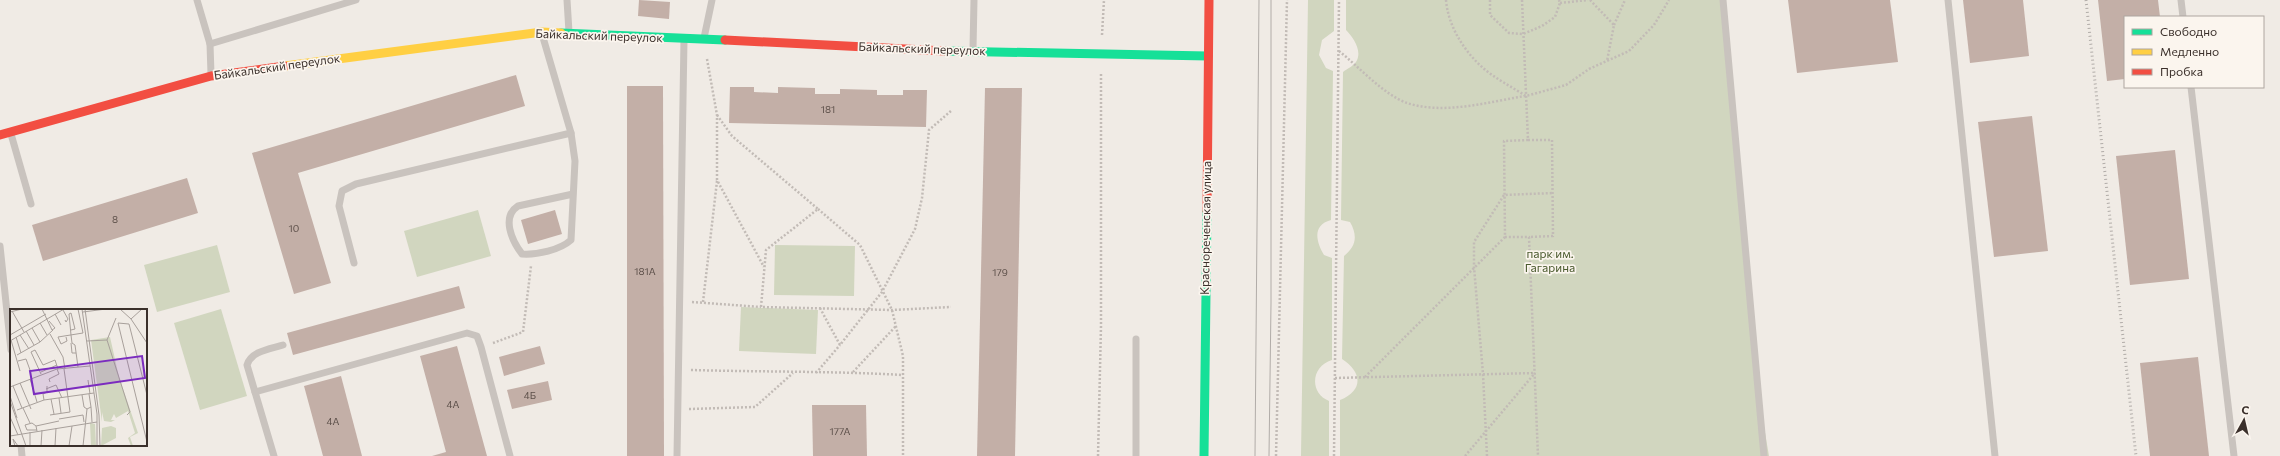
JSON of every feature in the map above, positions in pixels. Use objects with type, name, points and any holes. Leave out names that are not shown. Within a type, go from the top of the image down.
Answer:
[{"type":"street","name":"Краснореченская улица","points":[[1204,456],[1209,0]]},
{"type":"street","name":"Байкальский переулок","points":[[0,135],[211,76],[542,32],[973,51],[1208,56]]},
{"type":"lane","points":[[197,0],[210,44],[211,76]]},
{"type":"lane","points":[[210,44],[356,0]]},
{"type":"lane","points":[[568,0],[569,33]]},
{"type":"lane","points":[[704,40],[712,0]]},
{"type":"lane","points":[[973,51],[974,0]]},
{"type":"lane","points":[[1723,0],[1764,456]]},
{"type":"lane","points":[[1948,0],[1995,456]]},
{"type":"lane","points":[[2181,0],[2183,16]]},
{"type":"lane","points":[[542,32],[571,133],[576,161],[571,240],[565,245],[531,255],[522,254],[516,246],[507,220],[510,210],[518,206],[573,194]]},
{"type":"lane","points":[[677,456],[684,39]]},
{"type":"lane","points":[[2191,88],[2234,456]]},
{"type":"lane","points":[[11,132],[31,204]]},
{"type":"lane","points":[[354,263],[339,206],[342,191],[356,184],[571,133]]},
{"type":"lane","points":[[0,246],[10,341]]},
{"type":"lane","points":[[255,392],[467,333],[477,336],[481,347],[510,456]]},
{"type":"lane","points":[[1136,339],[1136,456]]},
{"type":"lane","points":[[274,456],[247,365],[249,358],[254,355],[283,345]]},
{"type":"lane","points":[[21,446],[22,456]]},
{"type":"path","points":[[1102,36],[1104,0]]},
{"type":"path","points":[[1276,456],[1286,0]]},
{"type":"path","points":[[1334,456],[1340,0]]},
{"type":"path","points":[[1446,0],[1447,13],[1468,51],[1482,68],[1526,96]]},
{"type":"path","points":[[1490,0],[1490,15],[1509,33],[1523,34],[1542,26],[1555,17],[1560,1],[1589,0],[1614,25]]},
{"type":"path","points":[[1522,0],[1528,140]]},
{"type":"path","points":[[1607,61],[1614,25],[1624,0]]},
{"type":"path","points":[[1339,50],[1385,90],[1407,103],[1436,107],[1467,106],[1526,96],[1566,86],[1589,69],[1629,51],[1654,25],[1669,0]]},
{"type":"path","points":[[703,302],[717,180],[717,115],[704,40]]},
{"type":"path","points":[[1098,456],[1101,326],[1100,67]]},
{"type":"path","points":[[816,373],[882,292],[915,229],[922,198],[929,130],[952,110]]},
{"type":"path","points":[[717,115],[732,136],[860,245],[892,310],[903,356],[903,456]]},
{"type":"path","points":[[1364,378],[1505,237],[1553,236],[1552,140],[1504,141],[1505,237]]},
{"type":"path","points":[[717,180],[765,267]]},
{"type":"path","points":[[1504,195],[1553,193]]},
{"type":"path","points":[[1487,456],[1483,374],[1474,267],[1474,242],[1504,195]]},
{"type":"path","points":[[761,307],[766,250],[818,208]]},
{"type":"path","points":[[1529,237],[1538,456]]},
{"type":"path","points":[[481,347],[523,332],[531,255]]},
{"type":"path","points":[[679,302],[703,302],[761,307],[868,308],[892,310],[951,307]]},
{"type":"path","points":[[820,308],[840,345]]},
{"type":"path","points":[[853,372],[896,326]]},
{"type":"path","points":[[678,369],[794,373],[853,372],[903,375]]},
{"type":"path","points":[[1334,378],[1535,372]]},
{"type":"path","points":[[1465,456],[1535,372]]},
{"type":"path","points":[[678,409],[755,407],[794,373]]},
{"type":"green space","points":[[1308,0],[1334,0],[1334,31],[1322,40],[1319,55],[1326,68],[1333,71],[1331,220],[1325,222],[1321,226],[1317,234],[1319,245],[1324,255],[1332,258],[1332,360],[1325,363],[1320,368],[1315,380],[1318,392],[1329,401],[1329,456],[1301,456]]},
{"type":"green space","name":"парк им. Гагарина","points":[[1346,0],[1725,0],[1754,368],[1769,456],[1340,456],[1340,400],[1348,396],[1353,391],[1358,381],[1354,369],[1342,359],[1344,256],[1353,245],[1355,236],[1350,222],[1341,220],[1343,72],[1352,66],[1358,58],[1358,49],[1356,44],[1352,36],[1346,30]]},
{"type":"green space","points":[[478,210],[491,256],[417,277],[404,231]]},
{"type":"green space","points":[[217,245],[230,292],[157,312],[144,265]]},
{"type":"green space","points":[[775,245],[855,246],[854,296],[774,295]]},
{"type":"green space","points":[[741,307],[818,310],[816,354],[739,351]]},
{"type":"green space","points":[[221,309],[247,396],[200,410],[174,323]]},
{"type":"building","points":[[639,0],[670,2],[669,19],[638,16]]},
{"type":"building","points":[[1788,0],[1890,0],[1898,62],[1797,73]]},
{"type":"building","points":[[1963,0],[2023,0],[2029,56],[1970,63]]},
{"type":"building","points":[[2098,0],[2158,0],[2160,16],[2124,16],[2124,79],[2107,81]]},
{"type":"building","points":[[516,75],[525,106],[298,173],[331,283],[294,294],[252,153]]},
{"type":"building","points":[[627,86],[663,86],[664,456],[627,456]]},
{"type":"building","points":[[730,87],[754,87],[754,92],[778,93],[778,87],[815,88],[815,94],[840,94],[840,89],[877,90],[877,95],[903,95],[903,90],[927,90],[926,127],[729,123]]},
{"type":"building","points":[[985,88],[1022,88],[1015,456],[977,456]]},
{"type":"building","points":[[2032,116],[2048,251],[1994,257],[1978,122]]},
{"type":"building","points":[[2175,150],[2189,279],[2130,285],[2116,156]]},
{"type":"building","points":[[187,178],[198,213],[43,261],[32,225]]},
{"type":"building","points":[[555,210],[562,234],[528,244],[521,220]]},
{"type":"building","points":[[459,286],[465,308],[293,355],[287,333]]},
{"type":"building","points":[[457,346],[487,456],[432,456],[446,452],[420,356]]},
{"type":"building","points":[[540,346],[545,364],[504,376],[499,357]]},
{"type":"building","points":[[2198,357],[2209,456],[2150,456],[2140,363]]},
{"type":"building","points":[[341,376],[362,456],[323,456],[304,386]]},
{"type":"building","points":[[548,381],[552,400],[512,409],[507,390]]},
{"type":"building","points":[[812,405],[866,405],[867,456],[813,456]]},
{"type":"tram line","points":[[1255,456],[1259,0]]},
{"type":"tram line","points":[[1269,456],[1271,303],[1271,0]]},
{"type":"railway","points":[[2086,0],[2136,456]]},
{"type":"traffic: fast","points":[[561,33],[725,40]]},
{"type":"traffic: fast","points":[[945,51],[1208,56]]},
{"type":"traffic: fast","points":[[1204,456],[1207,211]]},
{"type":"traffic: slow","points":[[285,66],[542,32],[561,33]]},
{"type":"traffic: jam","points":[[1207,211],[1209,0]]},
{"type":"traffic: jam","points":[[725,40],[945,51]]},
{"type":"traffic: jam","points":[[0,135],[211,76],[285,66]]}]
